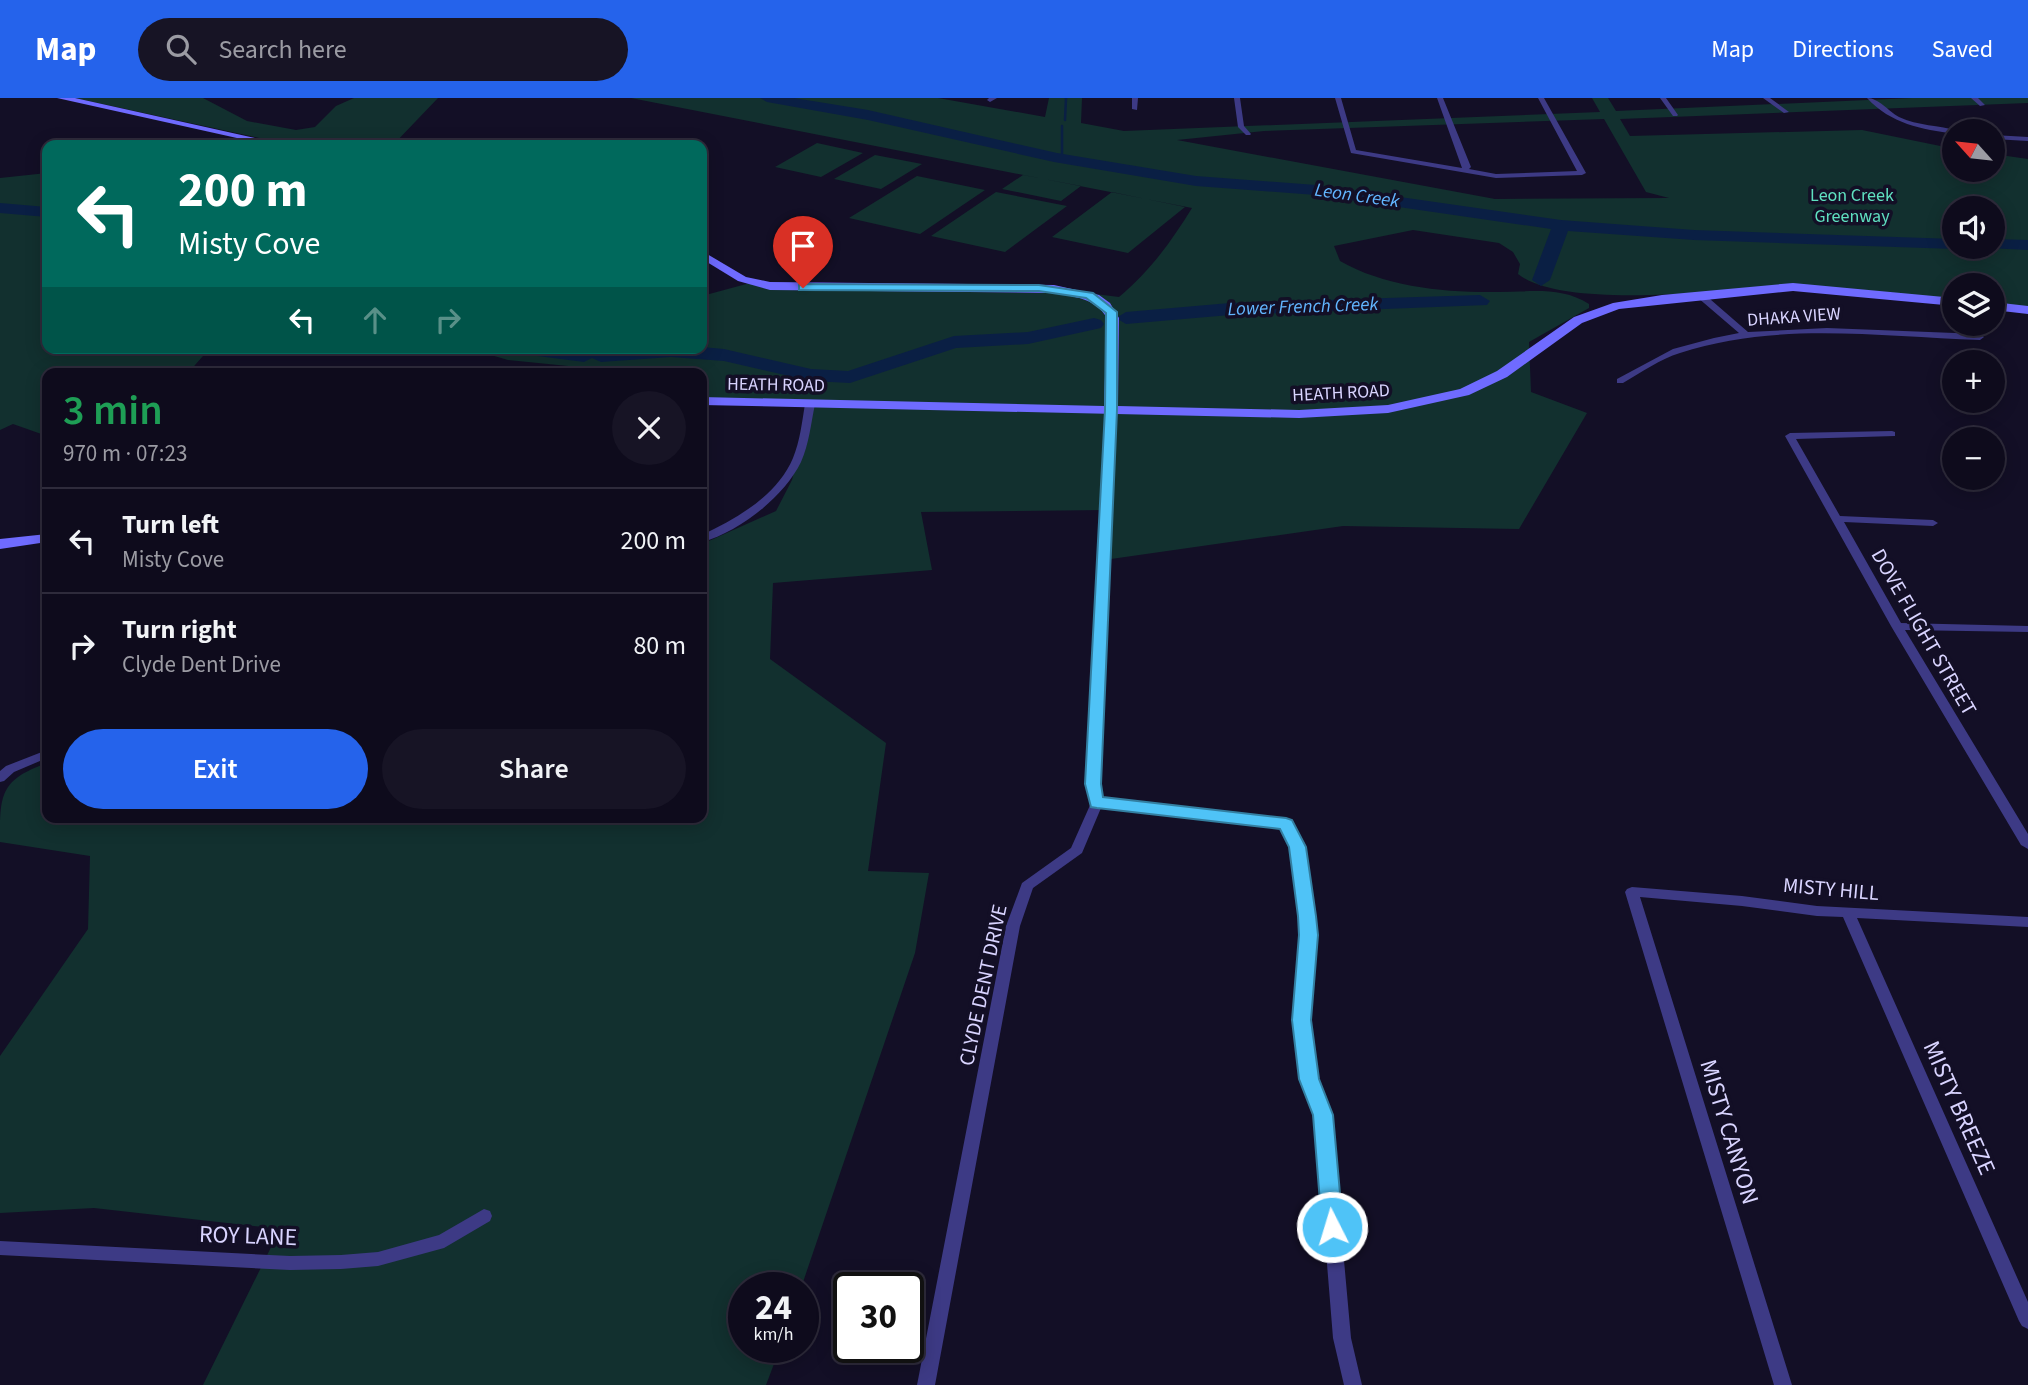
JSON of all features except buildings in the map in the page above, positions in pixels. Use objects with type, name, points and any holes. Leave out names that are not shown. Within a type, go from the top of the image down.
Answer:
[{"type":"street","points":[[62,98],[258,140]]},
{"type":"street","points":[[1135,98],[1135,109]]},
{"type":"street","points":[[1237,98],[1241,127],[1248,134]]},
{"type":"street","points":[[1338,98],[1353,152],[1508,176],[1582,173],[1541,98]]},
{"type":"street","points":[[1440,98],[1467,167],[1464,171]]},
{"type":"street","points":[[1663,98],[1675,115]]},
{"type":"street","points":[[1766,98],[1786,112]]},
{"type":"street","points":[[1870,98],[1885,113],[1899,121],[1942,129]]},
{"type":"street","points":[[1974,98],[1982,105]]},
{"type":"street","points":[[2006,138],[2028,139]]},
{"type":"street","points":[[707,257],[742,279],[771,286],[1039,288],[1089,296],[1106,306],[1113,318],[1111,410]]},
{"type":"street","name":"HEATH ROAD","points":[[707,401],[1329,414],[1416,405],[1464,392],[1493,379],[1590,314],[1617,306],[1700,295],[1808,288],[1942,301]]},
{"type":"street","points":[[1700,295],[1746,335]]},
{"type":"street","points":[[2005,307],[2028,310]]},
{"type":"street","name":"DHAKA VIEW","points":[[1620,381],[1673,352],[1710,341],[1746,335],[1843,328],[1928,337],[1980,337]]},
{"type":"street","points":[[707,536],[744,516],[777,489],[796,461],[810,404]]},
{"type":"street","name":"CLYDE DENT DRIVE","points":[[926,1385],[1013,926],[1027,886],[1077,850],[1097,803],[1093,784],[1111,410]]},
{"type":"street","name":"DOVE FLIGHT STREET","points":[[1892,434],[1790,436],[1897,626],[2028,845]]},
{"type":"street","points":[[1837,519],[1933,523]]},
{"type":"street","points":[[0,544],[42,539]]},
{"type":"street","points":[[1897,626],[2028,629]]},
{"type":"street","points":[[0,778],[10,769],[42,756]]},
{"type":"street","points":[[1097,803],[1286,824],[1297,847],[1308,935],[1302,1020],[1309,1079],[1323,1115],[1342,1338],[1353,1385]]},
{"type":"street","name":"MISTY HILL","points":[[1632,892],[1848,913],[2028,922]]},
{"type":"street","name":"MISTY CANYON","points":[[1632,892],[1783,1385]]},
{"type":"street","name":"MISTY BREEZE","points":[[1848,913],[2028,1321]]},
{"type":"street","name":"ROY LANE","points":[[0,1248],[290,1263],[341,1262],[378,1259],[444,1241],[484,1216]]},
{"type":"green space","points":[[75,98],[203,98],[247,121],[296,130],[315,127],[336,106],[354,98],[438,98],[398,140],[269,140]]},
{"type":"green space","name":"Leon Creek Greenway","points":[[631,98],[938,98],[1045,117],[1049,98],[1082,98],[1081,123],[1124,131],[1600,112],[1592,98],[1608,98],[1616,111],[1912,98],[2028,98],[2028,103],[1620,119],[1630,136],[1862,130],[1942,146],[1942,182],[2006,182],[2006,156],[2028,159],[2028,307],[2005,305],[2005,273],[1942,273],[1942,298],[1817,287],[1616,295],[1576,293],[1542,286],[1518,274],[1520,264],[1513,252],[1499,243],[1413,230],[1334,246],[1340,261],[1358,270],[1417,287],[1459,291],[1556,292],[1589,304],[1589,308],[1529,342],[1531,392],[1587,413],[1519,529],[1343,526],[1104,560],[1106,510],[921,512],[932,570],[773,583],[770,659],[886,743],[868,871],[929,873],[915,953],[806,1272],[728,1272],[728,1363],[774,1363],[766,1385],[203,1385],[280,1229],[94,1208],[0,1213],[0,1056],[88,929],[90,856],[0,842],[2,800],[11,783],[31,769],[42,765],[42,823],[707,823],[707,542],[776,511],[792,480],[810,404],[707,401],[707,368],[588,368],[508,360],[488,354],[707,354],[707,295],[750,283],[1055,289],[1119,297],[1159,256],[1192,208]],"holes":[[[1604,119],[1646,192],[1669,198],[1495,199],[1177,140],[1264,131]]]},
{"type":"green space","points":[[817,143],[863,153],[821,177],[775,167]]},
{"type":"green space","points":[[875,155],[922,164],[881,189],[834,179]]},
{"type":"green space","points":[[42,174],[42,354],[205,354],[192,368],[42,368],[42,434],[13,424],[0,430],[0,178]]},
{"type":"green space","points":[[1023,175],[1081,186],[1061,201],[1002,189]]},
{"type":"green space","points":[[917,176],[985,190],[920,234],[849,218]]},
{"type":"green space","points":[[996,192],[1067,206],[1005,252],[931,236]]},
{"type":"green space","points":[[1112,192],[1185,207],[1128,253],[1052,237]]},
{"type":"waterway","name":"Leon Creek","points":[[767,98],[868,115],[1038,151],[1054,157],[1196,181],[1316,190],[1561,225]]},
{"type":"waterway","points":[[1065,120],[1066,98]]},
{"type":"waterway","points":[[1062,126],[1062,159]]},
{"type":"waterway","name":"Lower French Creek","points":[[0,208],[42,212]]},
{"type":"waterway","name":"Lower French Creek","points":[[1541,280],[1561,225]]},
{"type":"waterway","name":"Leon Creek","points":[[1561,225],[1694,235],[1942,244]]},
{"type":"waterway","name":"Leon Creek","points":[[2005,244],[2028,245]]},
{"type":"waterway","name":"Lower French Creek","points":[[1126,318],[1230,309],[1480,301]]},
{"type":"waterway","name":"Lower French Creek","points":[[707,354],[724,355],[811,375],[850,377],[954,342],[1028,338],[1094,324]]},
{"type":"waterway","name":"Lower French Creek","points":[[568,354],[584,356]]},
{"type":"waterway","name":"Lower French Creek","points":[[601,356],[629,354]]},
{"type":"route","points":[[803,288],[1039,288],[1089,296],[1102,302],[1111,312],[1111,410],[1093,784],[1095,797],[1097,803],[1286,824],[1297,847],[1307,916],[1302,1020],[1309,1079],[1323,1115],[1332,1227]]}]
